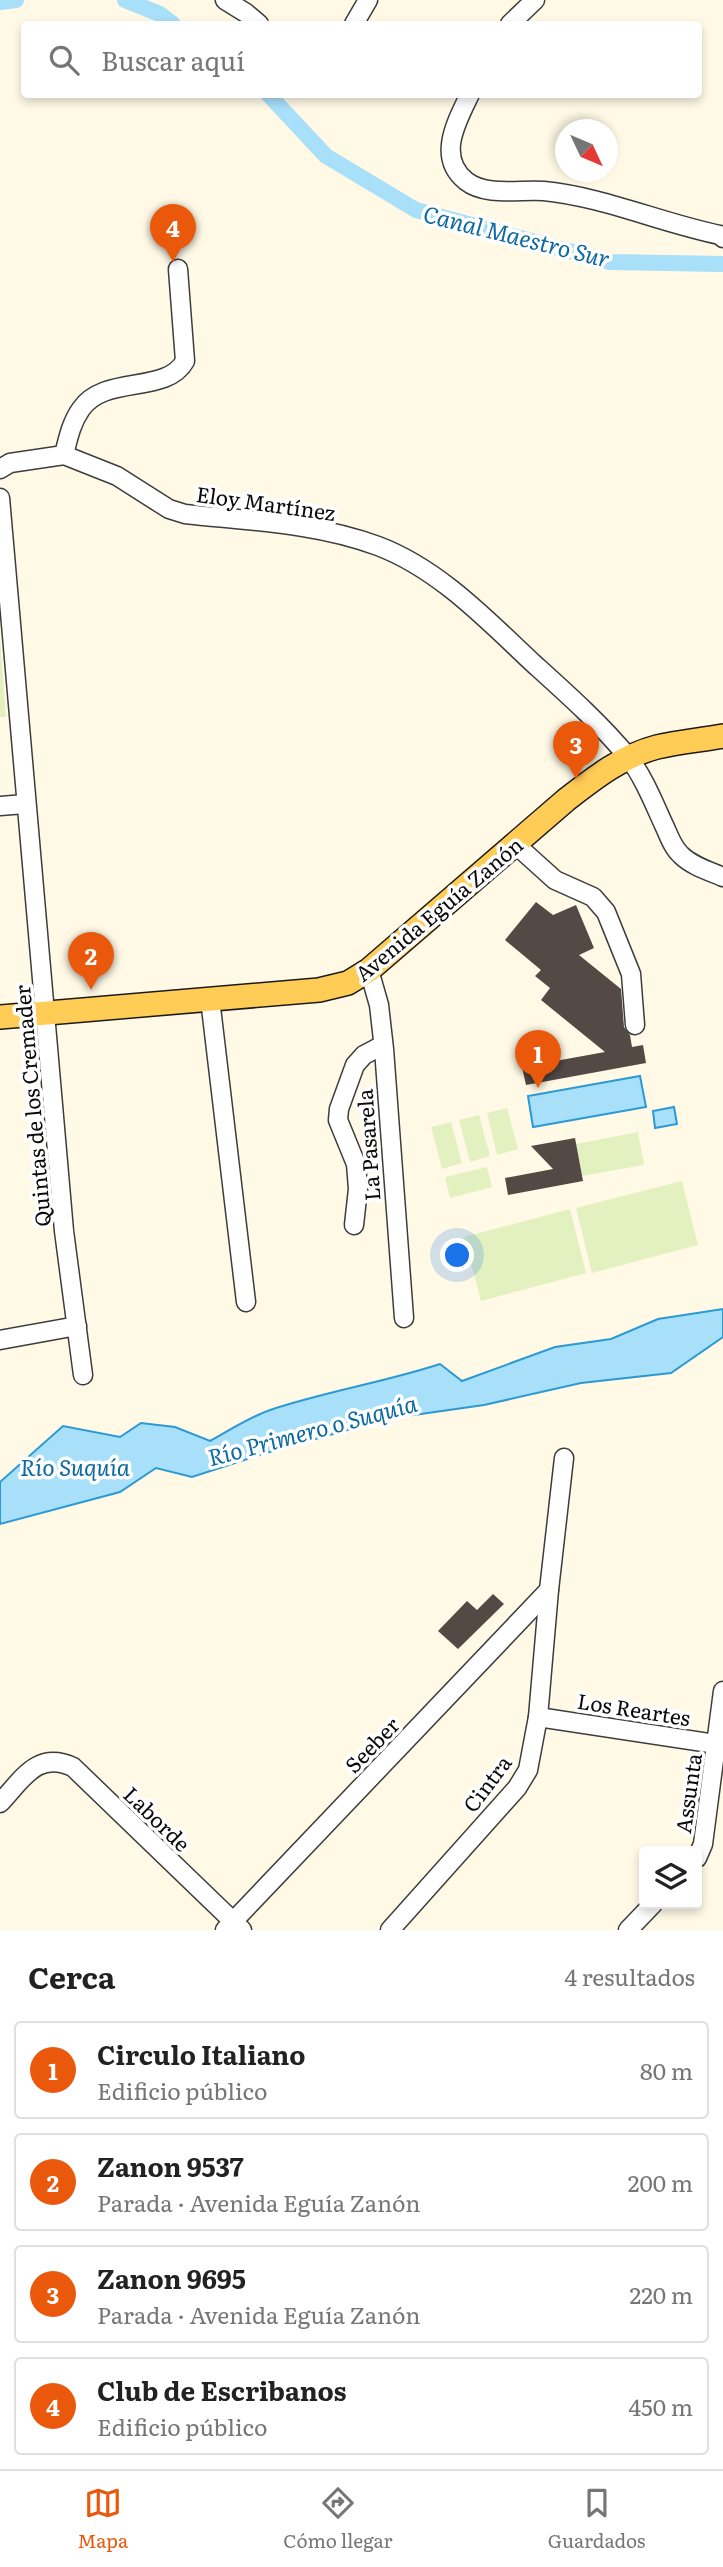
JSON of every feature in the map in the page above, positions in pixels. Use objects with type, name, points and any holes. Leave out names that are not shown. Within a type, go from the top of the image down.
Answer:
[{"type":"main road","name":"Avenida Eguía Zanón","points":[[0,1017],[319,990],[348,983],[369,970],[587,784],[629,758],[656,748],[723,736]]},
{"type":"street","points":[[225,0],[255,21]]},
{"type":"street","points":[[356,21],[368,0]]},
{"type":"street","points":[[513,21],[535,0]]},
{"type":"street","points":[[468,98],[450,140],[457,172],[473,186],[497,190],[543,191],[586,198],[723,238]]},
{"type":"street","points":[[0,468],[10,463],[64,455],[72,425],[81,408],[91,398],[112,389],[168,377],[180,371],[185,362],[178,270]]},
{"type":"street","name":"Eloy Martínez","points":[[64,455],[117,476],[169,509],[185,514],[314,528],[380,546],[434,577],[467,602],[563,691],[629,758],[680,855],[723,877]]},
{"type":"street","name":"Quintas de los Cremader","points":[[0,498],[64,1231],[83,1375]]},
{"type":"street","points":[[0,806],[25,804]]},
{"type":"street","points":[[515,844],[555,880],[593,897],[606,912],[631,974],[635,1025]]},
{"type":"street","name":"La Pasarela","points":[[369,970],[379,1005],[404,1318]]},
{"type":"street","points":[[210,999],[246,1302]]},
{"type":"street","points":[[354,1225],[358,1189],[356,1164],[338,1120],[339,1109],[355,1065],[364,1055],[383,1045]]},
{"type":"street","points":[[0,1340],[77,1326]]},
{"type":"street","name":"Cintra","points":[[390,1930],[523,1779],[532,1757],[564,1458]]},
{"type":"street","name":"Seeber","points":[[234,1927],[549,1590]]},
{"type":"street","name":"Assunta","points":[[702,1846],[720,1744],[723,1691]]},
{"type":"street","name":"Los Reartes","points":[[538,1717],[720,1744]]},
{"type":"street","name":"Laborde","points":[[0,1803],[34,1766],[53,1761],[73,1767],[234,1927]]},
{"type":"street","points":[[628,1930],[648,1909]]},
{"type":"green space","points":[[0,638],[6,717],[0,717]]},
{"type":"green space","points":[[507,1108],[518,1149],[497,1155],[487,1113]]},
{"type":"green space","points":[[479,1115],[490,1156],[470,1162],[459,1120]]},
{"type":"green space","points":[[451,1122],[462,1163],[442,1169],[431,1127]]},
{"type":"green space","points":[[638,1132],[644,1165],[582,1176],[576,1144]]},
{"type":"green space","points":[[487,1167],[492,1187],[450,1198],[445,1177]]},
{"type":"green space","points":[[682,1181],[698,1245],[592,1273],[576,1208]]},
{"type":"green space","points":[[570,1209],[586,1273],[481,1301],[464,1237]]},
{"type":"water","points":[[640,1076],[646,1107],[533,1127],[528,1096]]},
{"type":"water","points":[[674,1107],[677,1124],[655,1128],[653,1111]]},
{"type":"water","name":"Río Suquía","points":[[723,1309],[723,1337],[671,1373],[581,1383],[484,1405],[386,1419],[192,1477],[156,1468],[120,1492],[0,1524],[0,1482],[63,1426],[120,1437],[141,1423],[175,1427],[210,1441],[273,1409],[440,1364],[462,1381],[555,1347],[611,1339],[658,1319]]},
{"type":"building","points":[[536,902],[553,915],[576,905],[594,948],[579,955],[621,989],[624,1027],[630,1035],[632,1047],[643,1045],[646,1063],[526,1085],[522,1067],[605,1052],[541,1000],[550,988],[535,976],[541,970],[505,940]]},
{"type":"building","points":[[575,1138],[583,1181],[508,1195],[505,1178],[553,1169],[531,1146]]},
{"type":"building","points":[[493,1594],[504,1604],[458,1649],[438,1631],[467,1601],[477,1610]]},
{"type":"waterway","name":"Canal Maestro Sur","points":[[0,2],[16,0]]},
{"type":"waterway","name":"Canal Maestro Sur","points":[[125,0],[160,14],[169,21]]},
{"type":"waterway","name":"Canal Maestro Sur","points":[[272,98],[326,156],[416,210],[610,262],[723,264]]},
{"type":"place","name":"Club de Escribanos","points":[[173,262]]},
{"type":"place","name":"Zanon 9695","points":[[576,779]]},
{"type":"place","name":"Zanon 9537","points":[[91,990]]},
{"type":"place","name":"Circulo Italiano","points":[[538,1088]]},
{"type":"water label","name":"Río Primero o Suquía","points":[[312,1429]]}]
